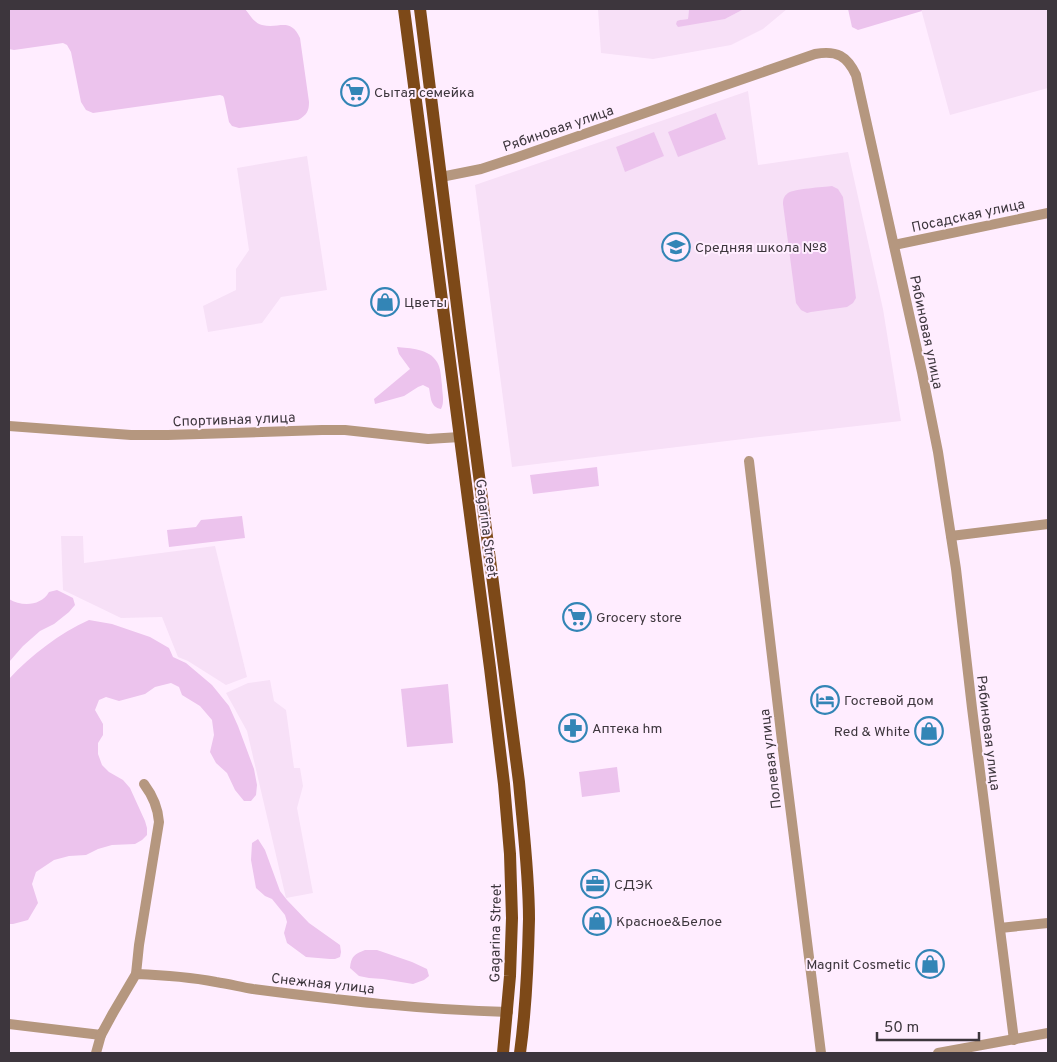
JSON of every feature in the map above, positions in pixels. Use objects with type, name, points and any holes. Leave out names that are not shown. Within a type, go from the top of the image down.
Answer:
[{"type":"main road","name":"Gagarina Street","points":[[404,9],[495,707],[510,854],[512,918],[508,1012],[504,1053]]},
{"type":"main road","name":"Gagarina Street","points":[[420,9],[520,782],[529,918],[520,1053]]},
{"type":"main road","points":[[412,63],[427,61]]},
{"type":"main road","points":[[418,110],[433,109]]},
{"type":"main road","points":[[426,179],[441,177]]},
{"type":"main road","points":[[460,437],[475,435]]},
{"type":"main road","points":[[490,668],[505,667]]},
{"type":"main road","points":[[495,707],[510,704]]},
{"type":"main road","points":[[508,1012],[524,1013]]},
{"type":"street","name":"Рябиновая улица","points":[[441,177],[489,166],[815,54],[833,52],[840,55],[852,67],[856,75],[924,378],[952,536],[1014,1040]]},
{"type":"street","name":"Посадская улица","points":[[894,245],[1048,213]]},
{"type":"street","name":"Спортивная улица","points":[[9,426],[131,435],[330,430],[428,439],[460,437]]},
{"type":"street","name":"Полевая улица","points":[[750,461],[784,760],[821,1053]]},
{"type":"street","points":[[952,536],[1048,524]]},
{"type":"street","points":[[96,1053],[101,1035],[136,974],[159,822],[159,811],[153,797],[144,784]]},
{"type":"street","points":[[1000,928],[1048,923]]},
{"type":"street","name":"Снежная улица","points":[[136,974],[173,976],[207,980],[250,989],[418,1007],[508,1012]]},
{"type":"street","points":[[9,1024],[101,1035]]},
{"type":"street","points":[[938,1053],[1048,1034]]},
{"type":"shaded area","points":[[9,9],[245,9],[259,24],[288,26],[300,38],[309,102],[308,110],[298,120],[239,128],[232,126],[229,122],[224,98],[220,95],[93,113],[86,110],[81,102],[71,52],[67,45],[63,43],[14,50],[9,49]]},
{"type":"shaded area","points":[[598,9],[689,9],[688,19],[680,20],[725,19],[744,9],[787,9],[763,29],[731,45],[653,59],[601,53]]},
{"type":"shaded area","points":[[689,9],[744,9],[725,19],[678,27],[677,21],[688,19]]},
{"type":"shaded area","points":[[848,9],[921,9],[922,11],[858,30],[852,27]]},
{"type":"shaded area","points":[[921,9],[1048,9],[1048,88],[950,115]]},
{"type":"shaded area","name":"Средняя школа №8","points":[[748,91],[758,165],[848,152],[883,309],[901,421],[512,467],[475,185]]},
{"type":"shaded area","points":[[716,113],[726,139],[678,157],[668,132]]},
{"type":"shaded area","points":[[654,132],[664,156],[625,172],[616,147]]},
{"type":"shaded area","points":[[307,156],[327,290],[281,297],[262,323],[208,332],[203,306],[236,290],[236,269],[249,250],[237,168]]},
{"type":"shaded area","points":[[832,186],[838,189],[843,197],[856,298],[847,307],[807,313],[801,310],[796,303],[783,201],[786,195],[791,192]]},
{"type":"shaded area","points":[[397,347],[424,352],[437,362],[442,385],[443,400],[441,409],[433,404],[429,388],[423,385],[404,396],[375,404],[374,399],[410,369],[399,354]]},
{"type":"shaded area","points":[[597,467],[599,486],[533,494],[530,475]]},
{"type":"shaded area","points":[[242,516],[245,538],[169,547],[167,530],[196,527],[201,520]]},
{"type":"shaded area","points":[[61,536],[83,536],[84,563],[215,546],[247,677],[226,685],[188,661],[178,657],[162,617],[121,618],[63,590]]},
{"type":"shaded area","points":[[57,590],[73,598],[75,605],[54,624],[40,631],[9,662],[9,599],[14,602],[31,604],[46,597],[49,592]]},
{"type":"shaded area","points":[[89,620],[112,624],[150,637],[169,648],[173,657],[186,663],[212,685],[229,706],[238,726],[254,769],[257,785],[256,795],[251,801],[244,801],[235,790],[227,773],[216,763],[210,752],[214,735],[212,720],[200,706],[182,695],[179,687],[171,683],[155,687],[145,694],[119,701],[106,697],[99,700],[95,710],[103,724],[103,735],[98,743],[98,754],[102,765],[109,772],[123,780],[130,788],[145,821],[147,835],[135,844],[112,845],[86,855],[69,856],[54,860],[36,872],[32,884],[38,903],[28,920],[9,924],[9,679],[46,645],[67,631]]},
{"type":"shaded area","points":[[270,680],[274,701],[286,710],[294,768],[300,768],[303,786],[297,808],[313,893],[286,898],[247,731],[226,693],[248,683]]},
{"type":"shaded area","points":[[448,684],[453,743],[407,747],[401,689]]},
{"type":"shaded area","points":[[617,767],[620,792],[582,797],[579,772]]},
{"type":"shaded area","points":[[258,839],[265,850],[280,891],[309,923],[340,945],[340,957],[330,959],[306,957],[287,943],[284,933],[287,922],[285,915],[272,899],[256,888],[251,860],[252,843]]},
{"type":"shaded area","points":[[365,950],[377,950],[412,962],[427,969],[429,976],[413,984],[359,976],[350,968],[351,961],[354,956]]},
{"type":"place","name":"Сытая семейка","points":[[355,92]]},
{"type":"place","name":"Средняя школа №8","points":[[676,247]]},
{"type":"place","name":"Цветы","points":[[385,302]]},
{"type":"place","name":"Grocery store","points":[[577,617]]},
{"type":"place","name":"Гостевой дом","points":[[825,700]]},
{"type":"place","name":"Аптека hm","points":[[573,728]]},
{"type":"place","name":"Red & White","points":[[929,731]]},
{"type":"place","name":"СДЭК","points":[[595,884]]},
{"type":"place","name":"Красное&Белое","points":[[597,921]]},
{"type":"place","name":"Magnit Cosmetic","points":[[930,964]]}]
